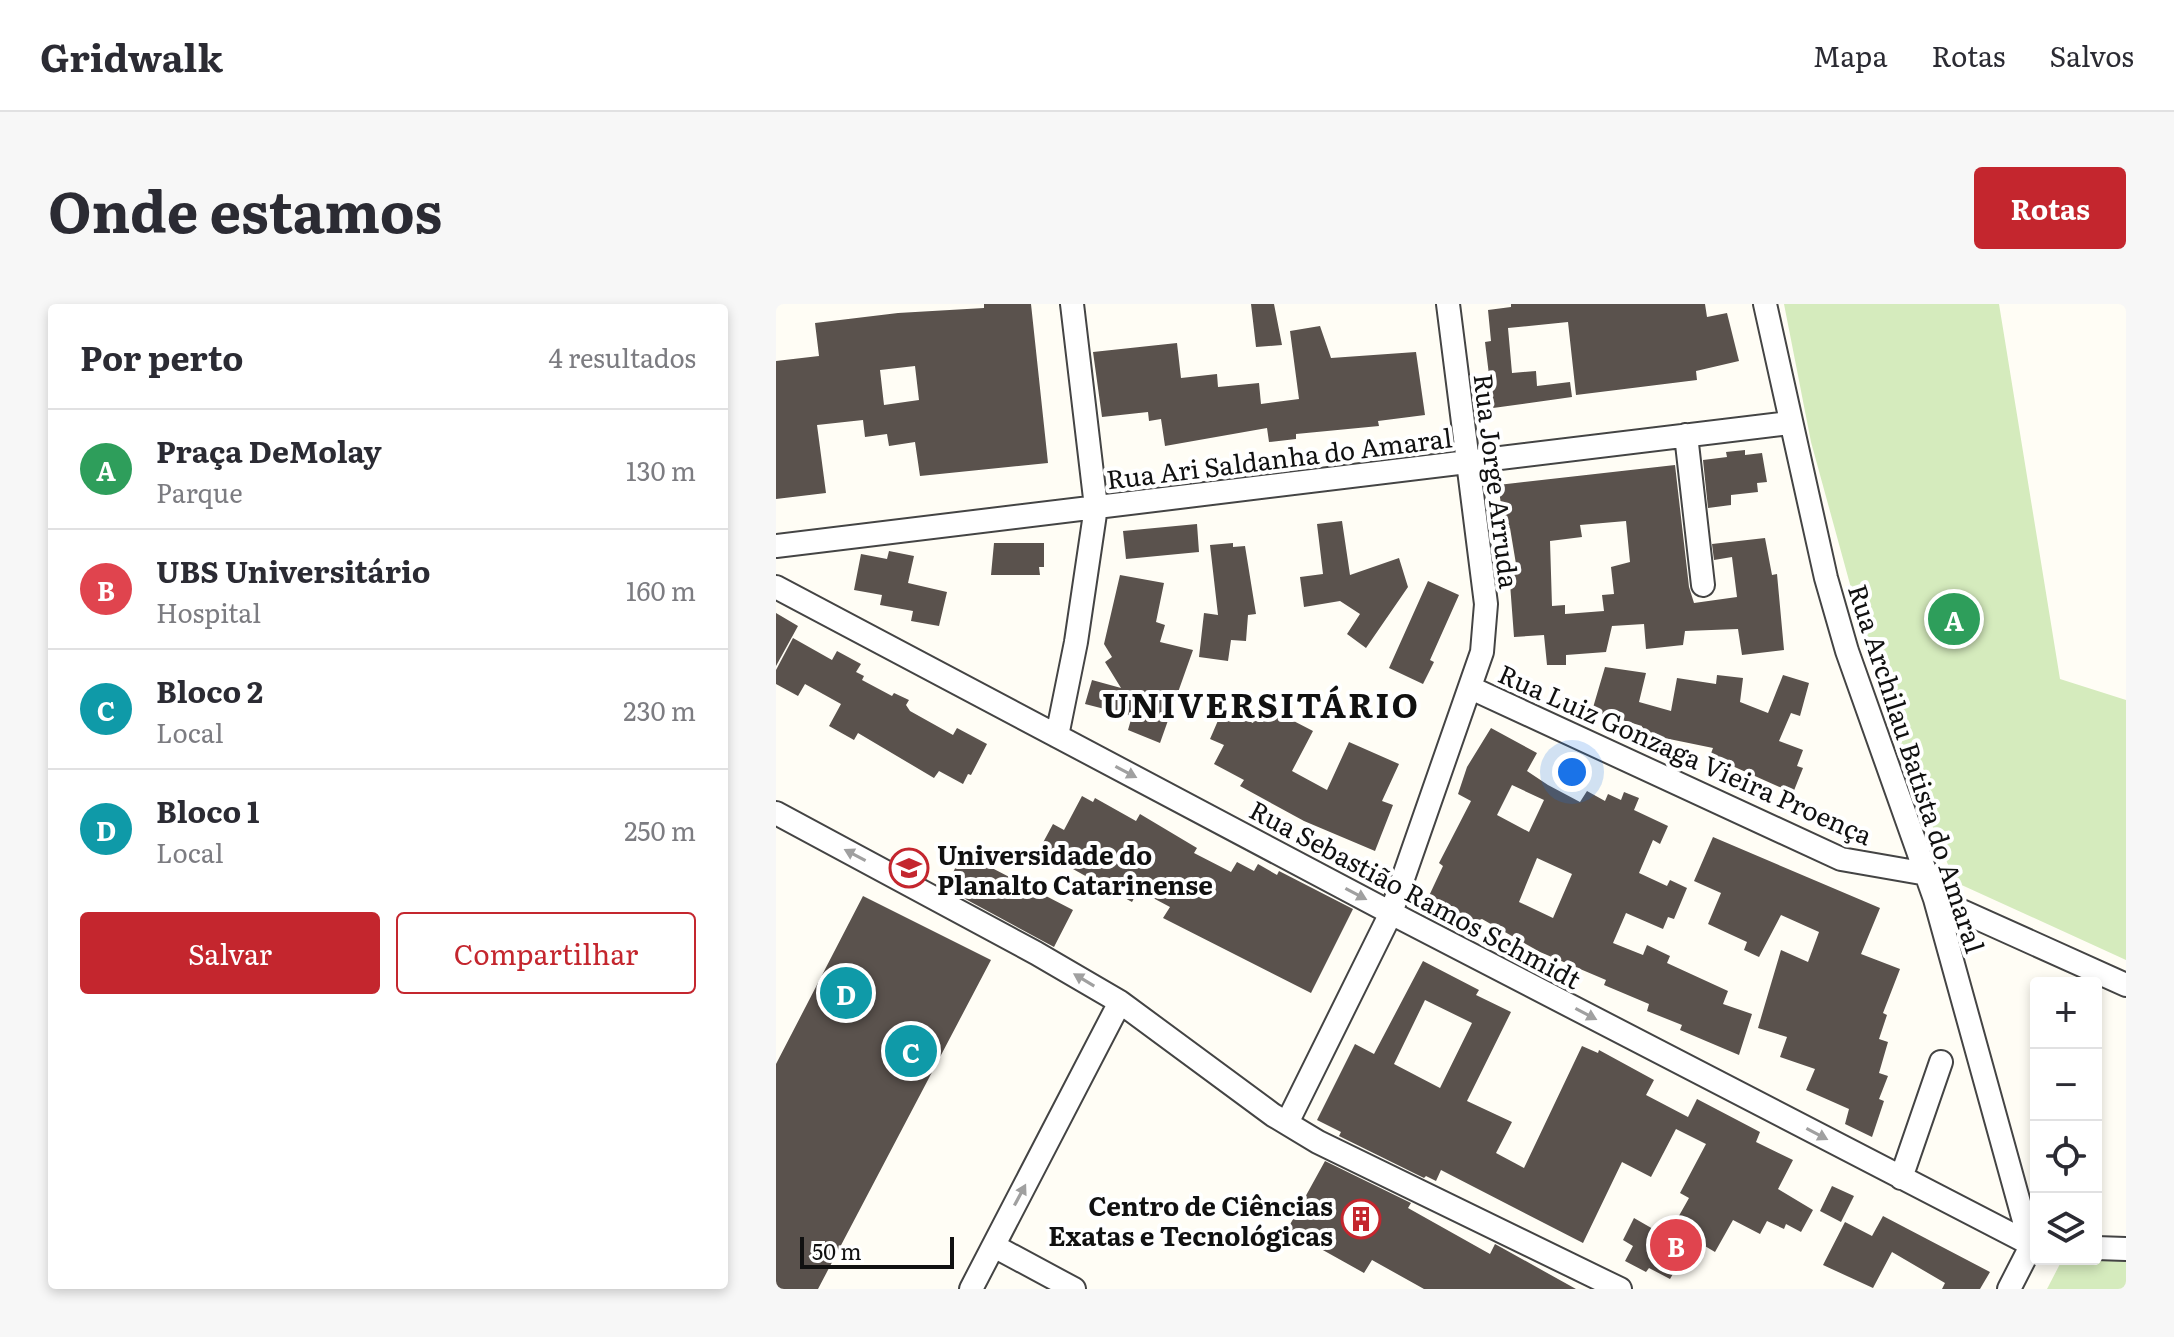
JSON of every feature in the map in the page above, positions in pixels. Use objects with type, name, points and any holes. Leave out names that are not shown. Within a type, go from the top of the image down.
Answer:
[{"type":"street","points":[[1057,736],[1076,642],[1096,507],[1072,304]]},
{"type":"street","name":"Rua Jorge Arruda","points":[[1287,1123],[1391,913],[1482,652],[1486,604],[1448,304]]},
{"type":"street","name":"Rua Archilau Batista do Amaral","points":[[1765,304],[1789,423],[1847,651],[1935,899],[2030,1232]]},
{"type":"street","name":"Rua Ari Saldanha do Amaral","points":[[776,546],[1789,423]]},
{"type":"street","points":[[1686,435],[1703,585]]},
{"type":"street","name":"Rua Sebastião Ramos Schmidt","points":[[776,587],[1391,913],[2030,1244]]},
{"type":"street","name":"Rua Luiz Gonzaga Vieira Proença","points":[[1471,688],[1841,859],[1927,874]]},
{"type":"street","points":[[776,813],[1036,953],[1120,1002],[1318,1142],[1620,1289]]},
{"type":"street","points":[[1935,899],[2126,985]]},
{"type":"street","points":[[971,1289],[1120,1002]]},
{"type":"street","points":[[1901,1178],[1941,1062]]},
{"type":"street","points":[[994,1246],[1074,1289]]},
{"type":"street","points":[[2102,1248],[2126,1249]]},
{"type":"street","points":[[2009,1289],[2030,1253]]},
{"type":"green space","points":[[1784,304],[1999,304],[2060,679],[2126,700],[2126,960],[1955,882],[1882,701],[1811,442]]},
{"type":"green space","points":[[2126,1260],[2126,1289],[2047,1289],[2059,1265],[2102,1265],[2102,1261]]},
{"type":"building","points":[[984,304],[1031,304],[1048,463],[920,476],[915,442],[889,446],[887,434],[865,437],[863,420],[817,425],[826,493],[776,499],[776,361],[819,356],[815,323],[898,313],[984,308]],"holes":[[[915,366],[919,400],[884,405],[880,370]]]},
{"type":"building","points":[[1251,304],[1274,304],[1282,345],[1256,347]]},
{"type":"building","points":[[1511,304],[1705,304],[1707,317],[1727,313],[1739,361],[1696,371],[1697,380],[1576,395],[1568,322],[1508,328],[1512,373],[1536,371],[1537,386],[1570,382],[1572,397],[1493,408],[1485,342],[1491,341],[1488,310],[1511,307]]},
{"type":"building","points":[[1320,326],[1331,358],[1416,352],[1425,415],[1378,421],[1379,426],[1296,434],[1296,439],[1269,442],[1267,428],[1165,446],[1161,419],[1149,421],[1148,412],[1102,417],[1093,352],[1177,343],[1181,378],[1217,374],[1218,387],[1259,383],[1261,404],[1299,399],[1290,331]]},
{"type":"building","points":[[1745,450],[1745,455],[1762,453],[1767,482],[1757,483],[1758,492],[1731,495],[1731,505],[1708,508],[1703,460],[1727,457],[1726,452]]},
{"type":"building","points":[[1675,465],[1689,587],[1694,603],[1737,597],[1732,557],[1714,560],[1712,544],[1765,538],[1772,575],[1777,574],[1784,650],[1742,655],[1738,629],[1685,631],[1683,645],[1646,649],[1644,624],[1612,626],[1606,652],[1566,655],[1566,665],[1547,665],[1544,635],[1514,637],[1509,570],[1517,570],[1510,528],[1505,529],[1498,485]],"holes":[[[1626,521],[1630,562],[1611,567],[1614,594],[1602,595],[1604,611],[1565,614],[1565,605],[1552,606],[1550,541],[1582,537],[1580,525]]]},
{"type":"building","points":[[1342,521],[1350,575],[1399,558],[1408,587],[1366,648],[1347,634],[1360,614],[1340,601],[1304,607],[1300,577],[1323,574],[1317,524]]},
{"type":"building","points":[[1197,524],[1199,552],[1126,559],[1123,531]]},
{"type":"building","points":[[994,543],[1044,543],[1044,567],[1039,567],[1040,575],[991,575]]},
{"type":"building","points":[[1233,543],[1233,547],[1245,546],[1256,614],[1248,615],[1246,641],[1231,640],[1228,661],[1199,657],[1204,613],[1218,615],[1210,545]]},
{"type":"building","points":[[889,551],[914,556],[908,583],[947,592],[939,626],[911,621],[913,611],[880,605],[882,595],[854,590],[861,554],[887,559]]},
{"type":"building","points":[[1120,575],[1164,583],[1156,622],[1165,625],[1160,642],[1193,650],[1160,743],[1128,730],[1132,716],[1085,704],[1092,680],[1121,688],[1105,662],[1112,657],[1104,644]]},
{"type":"building","points":[[1428,581],[1459,595],[1430,660],[1434,662],[1423,684],[1389,668]]},
{"type":"building","points":[[776,613],[798,626],[776,666]]},
{"type":"building","points":[[793,638],[832,660],[837,651],[861,664],[856,672],[864,676],[862,680],[892,696],[894,693],[909,700],[906,705],[910,711],[953,735],[957,728],[987,744],[971,775],[968,774],[963,784],[939,771],[934,778],[858,733],[854,740],[829,726],[841,704],[805,684],[798,696],[776,684],[776,670]]},
{"type":"building","points":[[1605,667],[1646,673],[1639,702],[1671,711],[1677,678],[1716,684],[1717,675],[1743,678],[1740,702],[1768,713],[1783,675],[1809,683],[1800,716],[1791,713],[1779,741],[1803,750],[1797,766],[1803,768],[1793,793],[1710,756],[1713,748],[1640,733],[1642,726],[1592,711]]},
{"type":"building","points":[[1261,704],[1313,731],[1292,771],[1327,790],[1349,742],[1399,764],[1382,801],[1393,805],[1375,851],[1304,821],[1240,786],[1244,780],[1214,764],[1224,745],[1210,739],[1223,709],[1253,723]]},
{"type":"building","points":[[1491,728],[1537,753],[1527,771],[1548,785],[1580,802],[1587,791],[1605,801],[1608,794],[1621,800],[1624,792],[1639,798],[1634,810],[1668,826],[1660,844],[1653,840],[1639,873],[1667,886],[1670,880],[1687,888],[1674,919],[1668,917],[1663,929],[1626,913],[1613,943],[1643,955],[1647,945],[1670,956],[1667,963],[1728,991],[1723,1004],[1752,1014],[1739,1055],[1680,1030],[1682,1025],[1647,1011],[1649,1004],[1604,985],[1606,980],[1540,952],[1482,919],[1473,922],[1428,898],[1443,866],[1439,863],[1471,801],[1458,794],[1467,767]],"holes":[[[1512,785],[1544,800],[1529,832],[1497,815]],[[1537,858],[1572,874],[1553,918],[1519,902]]]},
{"type":"building","points":[[1082,796],[1093,802],[1095,798],[1136,821],[1140,814],[1197,848],[1194,853],[1231,872],[1237,862],[1254,871],[1258,864],[1277,875],[1279,871],[1353,909],[1311,993],[1163,918],[1170,907],[1138,890],[1132,902],[1039,850],[1053,824],[1064,830]]},
{"type":"building","points":[[1713,837],[1880,908],[1861,954],[1900,969],[1883,1013],[1887,1015],[1879,1039],[1888,1042],[1879,1073],[1888,1076],[1879,1099],[1884,1101],[1872,1137],[1845,1124],[1849,1109],[1806,1090],[1815,1069],[1780,1057],[1787,1037],[1758,1028],[1781,950],[1808,962],[1819,932],[1781,915],[1759,957],[1744,950],[1747,942],[1708,924],[1721,893],[1694,881]]},
{"type":"building","points":[[963,853],[1073,910],[1054,947],[945,888]]},
{"type":"building","points":[[863,896],[991,960],[818,1289],[776,1289],[776,1064]]},
{"type":"building","points":[[1423,961],[1479,990],[1476,995],[1511,1012],[1467,1101],[1512,1122],[1496,1153],[1524,1168],[1582,1046],[1598,1053],[1599,1050],[1654,1080],[1646,1095],[1688,1117],[1697,1099],[1760,1132],[1756,1142],[1793,1160],[1778,1189],[1813,1210],[1801,1232],[1786,1224],[1784,1229],[1767,1221],[1760,1234],[1733,1220],[1715,1252],[1693,1239],[1670,1279],[1649,1268],[1646,1272],[1625,1261],[1633,1246],[1623,1240],[1634,1218],[1667,1237],[1689,1198],[1680,1193],[1706,1144],[1676,1129],[1651,1177],[1622,1162],[1583,1243],[1441,1170],[1436,1181],[1426,1176],[1424,1178],[1339,1136],[1341,1132],[1317,1120],[1355,1044],[1374,1054]],"holes":[[[1425,1000],[1472,1023],[1440,1088],[1394,1064]]]},
{"type":"building","name":"Centro de Ciências Exatas e Tecnológicas","points":[[1325,1161],[1411,1203],[1408,1208],[1490,1254],[1495,1244],[1576,1289],[1424,1289],[1372,1260],[1364,1273],[1287,1230]]},
{"type":"building","points":[[1832,1186],[1854,1196],[1841,1222],[1820,1211]]},
{"type":"building","points":[[1883,1216],[1990,1272],[1980,1289],[1942,1289],[1945,1283],[1892,1252],[1873,1288],[1823,1265],[1845,1222],[1872,1236]]},
{"type":"place","name":"Praça DeMolay","points":[[1954,619]]},
{"type":"place","name":"Universidade do Planalto Catarinense","points":[[909,868]]},
{"type":"place","name":"Bloco 1","points":[[846,993]]},
{"type":"place","name":"Bloco 2","points":[[911,1051]]},
{"type":"place","name":"Centro de Ciências Exatas e Tecnológicas","points":[[1361,1219]]},
{"type":"place","name":"UBS Universitário","points":[[1676,1245]]},
{"type":"district","name":"UNIVERSITÁRIO","points":[[1261,703]]}]
